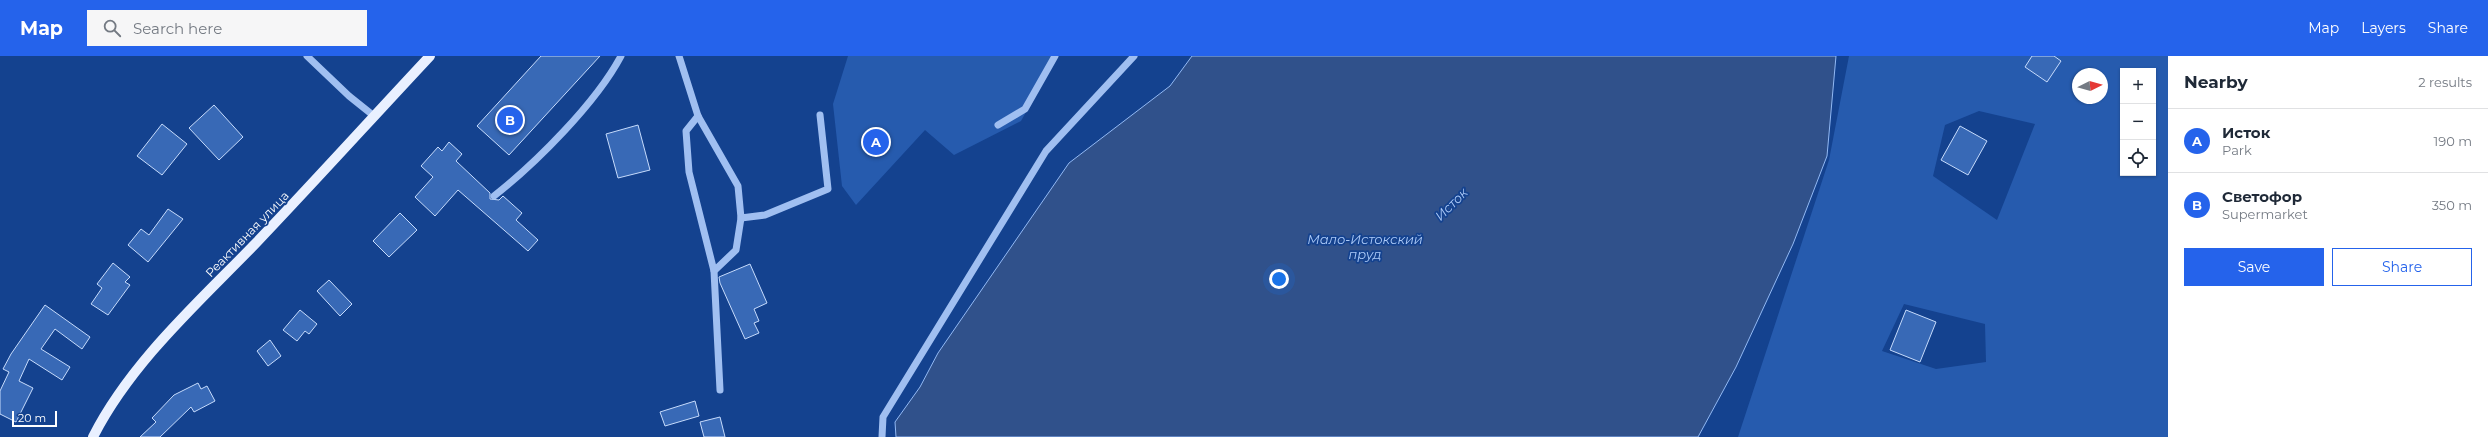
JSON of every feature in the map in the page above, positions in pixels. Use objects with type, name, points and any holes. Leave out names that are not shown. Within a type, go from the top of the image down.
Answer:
[{"type":"main road","name":"Реактивная улица","points":[[93,437],[133,375],[173,329],[304,194],[430,56]]},
{"type":"lane","points":[[307,56],[349,96],[374,116]]},
{"type":"lane","points":[[494,196],[518,177],[565,128],[610,77],[621,56]]},
{"type":"lane","points":[[679,56],[698,116],[738,186],[742,218],[736,250],[714,271]]},
{"type":"lane","points":[[998,126],[1026,109],[1055,56]]},
{"type":"lane","points":[[882,437],[883,418],[1046,151],[1134,56]]},
{"type":"lane","points":[[742,218],[765,215],[828,189],[820,115]]},
{"type":"lane","points":[[698,116],[686,131],[689,172],[714,271],[720,390]]},
{"type":"shaded area","points":[[848,56],[1057,56],[1021,121],[954,155],[925,130],[856,205],[842,186],[833,104]]},
{"type":"shaded area","points":[[1849,56],[2168,56],[2168,437],[1738,437],[1829,160]],"holes":[[[1979,111],[2035,124],[1997,220],[1933,176],[1945,125]],[[1904,304],[1985,324],[1986,362],[1936,369],[1882,351]]]},
{"type":"water","name":"Мало-Истокский пруд","points":[[1192,56],[1836,56],[1827,156],[1793,244],[1736,367],[1698,437],[896,437],[895,422],[920,387],[938,353],[1069,163],[1170,86]]},
{"type":"building","points":[[541,56],[600,56],[509,155],[477,126]]},
{"type":"building","points":[[2032,56],[2054,56],[2061,61],[2047,82],[2025,67]]},
{"type":"building","points":[[214,105],[243,137],[219,160],[189,128]]},
{"type":"building","points":[[162,124],[187,144],[162,175],[137,156]]},
{"type":"building","points":[[638,125],[650,170],[618,178],[606,134]]},
{"type":"building","points":[[1960,126],[1987,141],[1968,175],[1941,160]]},
{"type":"building","points":[[449,142],[462,154],[456,161],[490,193],[490,199],[499,200],[503,196],[522,213],[516,220],[538,240],[528,251],[458,190],[435,216],[415,197],[433,177],[421,166],[438,147],[442,151]]},
{"type":"building","points":[[168,209],[183,219],[148,262],[128,245],[141,229],[149,235]]},
{"type":"building","points":[[400,213],[417,230],[389,257],[373,241]]},
{"type":"building","points":[[113,263],[130,277],[125,282],[130,285],[108,315],[91,304],[102,288],[97,284]]},
{"type":"building","points":[[750,264],[767,303],[754,309],[759,321],[754,323],[759,333],[745,339],[720,283],[719,277]]},
{"type":"building","points":[[329,280],[352,304],[340,316],[317,291]]},
{"type":"building","points":[[45,305],[90,337],[82,349],[55,329],[41,349],[70,367],[62,380],[29,359],[19,381],[33,388],[16,422],[0,414],[0,391],[9,372],[3,369],[11,354]]},
{"type":"building","points":[[300,310],[317,324],[309,334],[305,331],[297,341],[283,330]]},
{"type":"building","points":[[1906,310],[1936,322],[1920,362],[1890,350]]},
{"type":"building","points":[[270,340],[281,356],[268,366],[257,351]]},
{"type":"building","points":[[198,383],[201,389],[207,386],[215,401],[194,412],[191,407],[160,437],[140,437],[156,422],[152,418],[174,395]]},
{"type":"building","points":[[695,401],[699,416],[665,426],[660,412]]},
{"type":"building","points":[[720,417],[725,437],[704,437],[700,422]]},
{"type":"place","name":"Светофор","points":[[510,120]]},
{"type":"place","name":"Исток","points":[[876,142]]}]
